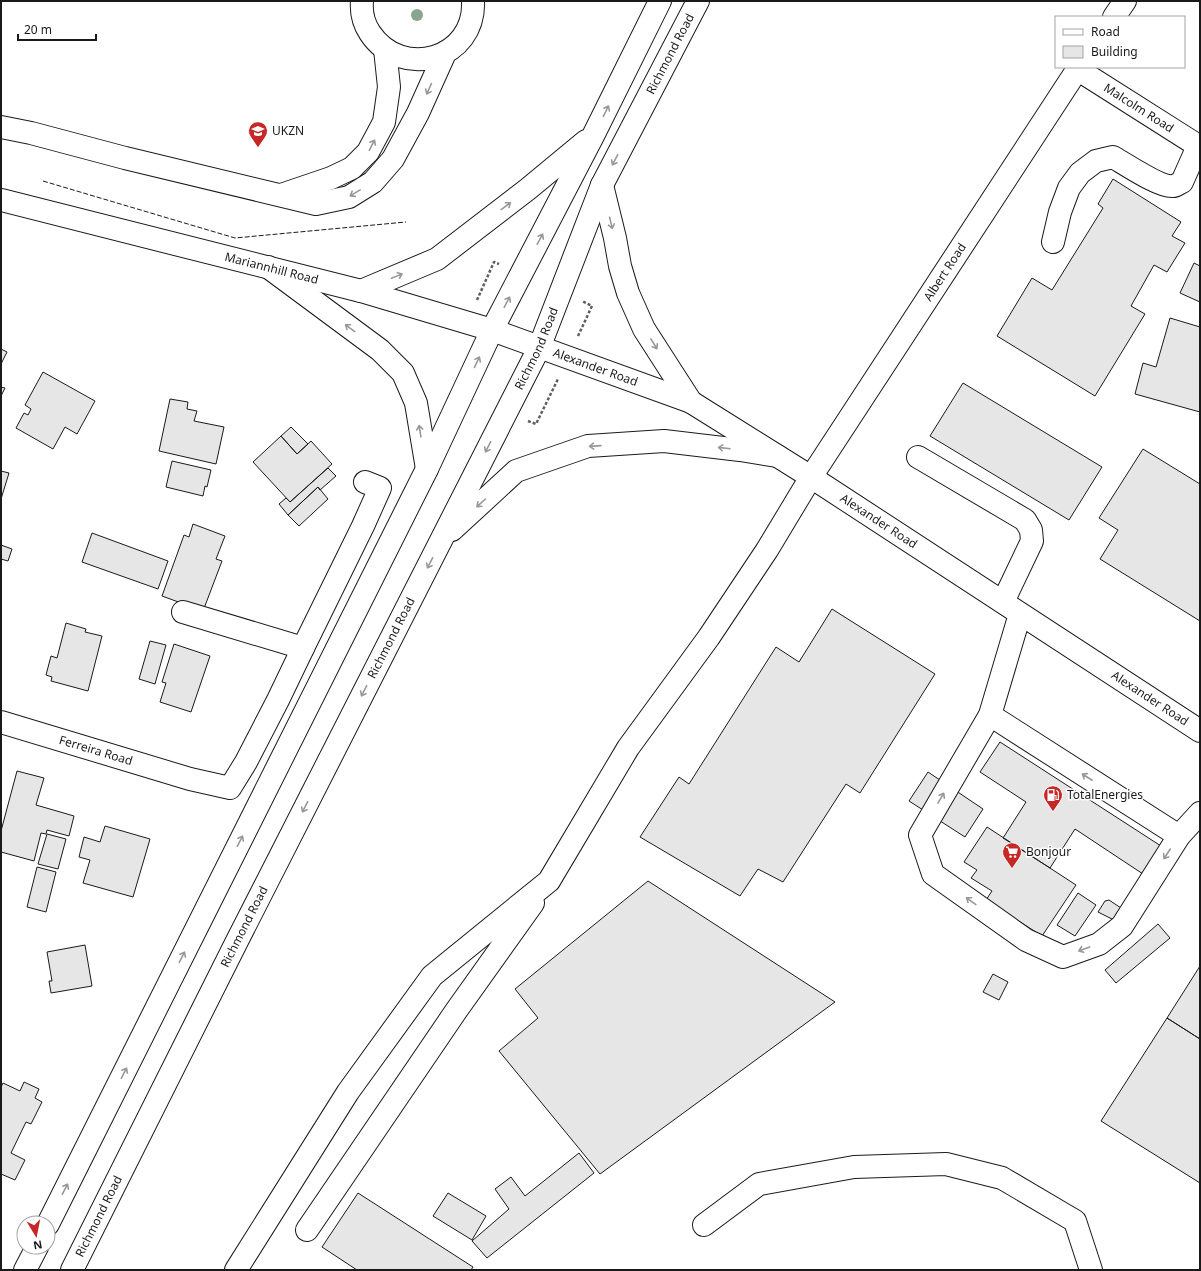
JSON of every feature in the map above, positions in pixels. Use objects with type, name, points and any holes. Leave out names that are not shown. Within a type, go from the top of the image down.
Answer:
[{"type":"main road","points":[[362,1],[361,8],[366,26],[376,42],[391,53],[409,59],[428,59],[445,53],[459,42],[469,27],[476,4]]},
{"type":"main road","points":[[53,1215],[427,469],[492,330],[593,136],[660,1]]},
{"type":"main road","name":"Richmond Road","points":[[72,1270],[229,957],[539,348],[602,185],[698,1]]},
{"type":"main road","points":[[1115,16],[1125,1]]},
{"type":"main road","points":[[279,196],[331,178],[352,168],[368,152],[384,122],[389,87],[385,49]]},
{"type":"main road","points":[[1,127],[31,133],[124,158],[316,204],[349,197],[373,182],[393,159],[418,113],[445,53]]},
{"type":"main road","name":"Malcolm Road","points":[[1078,68],[1199,147]]},
{"type":"main road","name":"Albert Road","points":[[307,1230],[456,1011],[549,881],[628,748],[713,630],[767,550],[811,477],[1078,68]]},
{"type":"main road","points":[[361,291],[437,259],[528,189],[593,136]]},
{"type":"main road","points":[[1053,242],[1060,212],[1070,188],[1080,173],[1096,161],[1113,158],[1148,178],[1173,186],[1182,182],[1199,147]]},
{"type":"main road","points":[[602,185],[620,266],[628,293],[644,329],[691,402]]},
{"type":"main road","name":"Mariannhill Road","points":[[1,200],[361,291],[492,330],[539,348]]},
{"type":"main road","points":[[268,267],[380,350],[403,373],[416,403],[427,469]]},
{"type":"main road","name":"Alexander Road","points":[[539,348],[691,402],[811,477],[1200,731]]},
{"type":"main road","points":[[442,539],[516,471],[588,446],[664,441],[777,456]]},
{"type":"main road","points":[[918,457],[1025,520],[1031,530],[1032,541],[1012,608],[990,715],[920,835],[933,874],[1026,940],[1063,957],[1099,944],[1122,926],[1179,836],[1200,813]]},
{"type":"main road","points":[[183,612],[303,648],[380,488],[365,482]]},
{"type":"main road","name":"Ferreira Road","points":[[1,722],[190,779],[230,788],[246,762],[303,648]]},
{"type":"main road","points":[[990,715],[1179,836]]},
{"type":"main road","points":[[236,1270],[348,1092],[432,976],[549,881]]},
{"type":"main road","points":[[704,1225],[759,1184],[854,1167],[946,1164],[1002,1178],[1075,1221],[1091,1270]]},
{"type":"main road","points":[[25,1270],[33,1255]]},
{"type":"building","points":[[1113,179],[1181,222],[1172,236],[1185,243],[1167,272],[1154,265],[1131,306],[1145,314],[1095,396],[997,336],[1032,278],[1052,290],[1103,208],[1098,204]]},
{"type":"building","points":[[1194,263],[1200,266],[1200,302],[1180,293]]},
{"type":"building","points":[[1170,318],[1200,327],[1200,412],[1135,394],[1143,363],[1156,367]]},
{"type":"building","points":[[1,349],[7,352],[1,364]]},
{"type":"building","points":[[43,372],[95,401],[77,434],[65,427],[53,449],[16,428],[24,413],[28,415],[31,409],[25,405]]},
{"type":"building","points":[[963,383],[1102,467],[1069,520],[930,436]]},
{"type":"building","points":[[1,387],[5,388],[1,396]]},
{"type":"building","points":[[170,399],[188,402],[187,409],[197,411],[194,421],[224,427],[216,464],[159,451]]},
{"type":"building","points":[[291,427],[308,444],[297,454],[281,436]]},
{"type":"building","points":[[281,436],[297,454],[311,441],[332,464],[290,502],[253,462]]},
{"type":"building","points":[[1143,449],[1200,484],[1200,621],[1100,559],[1118,530],[1099,518]]},
{"type":"building","points":[[172,461],[211,470],[203,496],[166,487]]},
{"type":"building","points":[[328,468],[336,476],[320,490],[318,487],[288,515],[279,504],[286,498],[290,502]]},
{"type":"building","points":[[1,471],[9,473],[1,499]]},
{"type":"building","points":[[318,487],[328,499],[299,526],[288,515]]},
{"type":"building","points":[[193,524],[225,536],[216,559],[222,561],[203,611],[162,596],[184,535],[189,537]]},
{"type":"building","points":[[92,533],[168,561],[158,589],[82,562]]},
{"type":"building","points":[[1,545],[12,549],[8,561],[1,559]]},
{"type":"building","points":[[832,609],[935,674],[860,793],[846,784],[783,882],[758,869],[740,896],[640,837],[679,777],[689,784],[776,647],[799,662]]},
{"type":"building","points":[[66,623],[86,629],[85,632],[102,636],[88,691],[51,681],[52,677],[46,675],[51,656],[57,658]]},
{"type":"building","points":[[150,641],[166,645],[155,684],[139,679]]},
{"type":"building","points":[[174,644],[210,656],[191,712],[160,702],[166,683],[162,682]]},
{"type":"building","points":[[1000,742],[1161,846],[1143,874],[1075,829],[1050,868],[1003,838],[1026,802],[980,772]]},
{"type":"building","points":[[17,771],[44,778],[36,805],[74,816],[69,836],[47,830],[46,834],[41,833],[34,861],[1,852],[1,831]]},
{"type":"building","points":[[928,772],[983,809],[965,837],[909,801]]},
{"type":"building","points":[[105,826],[150,839],[133,897],[83,883],[90,860],[79,857],[84,837],[100,842]]},
{"type":"building","points":[[987,827],[1076,885],[1042,936],[986,900],[992,891],[971,878],[977,870],[964,862]]},
{"type":"building","points":[[47,834],[66,839],[58,869],[38,864]]},
{"type":"building","points":[[37,867],[56,872],[46,912],[27,907]]},
{"type":"building","points":[[648,881],[835,1002],[600,1174],[499,1051],[538,1018],[515,989]]},
{"type":"building","points":[[1078,893],[1096,905],[1075,936],[1057,925]]},
{"type":"building","points":[[1109,900],[1121,908],[1116,921],[1098,912],[1105,901]]},
{"type":"building","points":[[1158,924],[1170,938],[1116,983],[1105,970]]},
{"type":"building","points":[[85,945],[92,986],[51,993],[49,981],[52,981],[47,952]]},
{"type":"building","points":[[1200,966],[1200,1039],[1167,1018]]},
{"type":"building","points":[[993,974],[1008,982],[999,1000],[983,992]]},
{"type":"building","points":[[1167,1018],[1200,1039],[1200,1183],[1101,1121]]},
{"type":"building","points":[[24,1082],[39,1089],[35,1098],[42,1102],[31,1124],[26,1122],[11,1153],[25,1160],[15,1180],[1,1174],[1,1087],[3,1083],[20,1091]]},
{"type":"building","points":[[579,1153],[594,1173],[487,1258],[472,1241],[509,1209],[495,1189],[511,1177],[525,1196]]},
{"type":"building","points":[[358,1193],[473,1267],[471,1270],[357,1270],[322,1247]]},
{"type":"building","points":[[448,1193],[486,1216],[472,1240],[433,1216]]},
{"type":"fence","points":[[43,181],[235,238],[406,222]]},
{"type":"place","name":"UKZN","points":[[258,148]]},
{"type":"place","name":"TotalEnergies","points":[[1053,812]]},
{"type":"place","name":"Bonjour","points":[[1012,869]]}]
